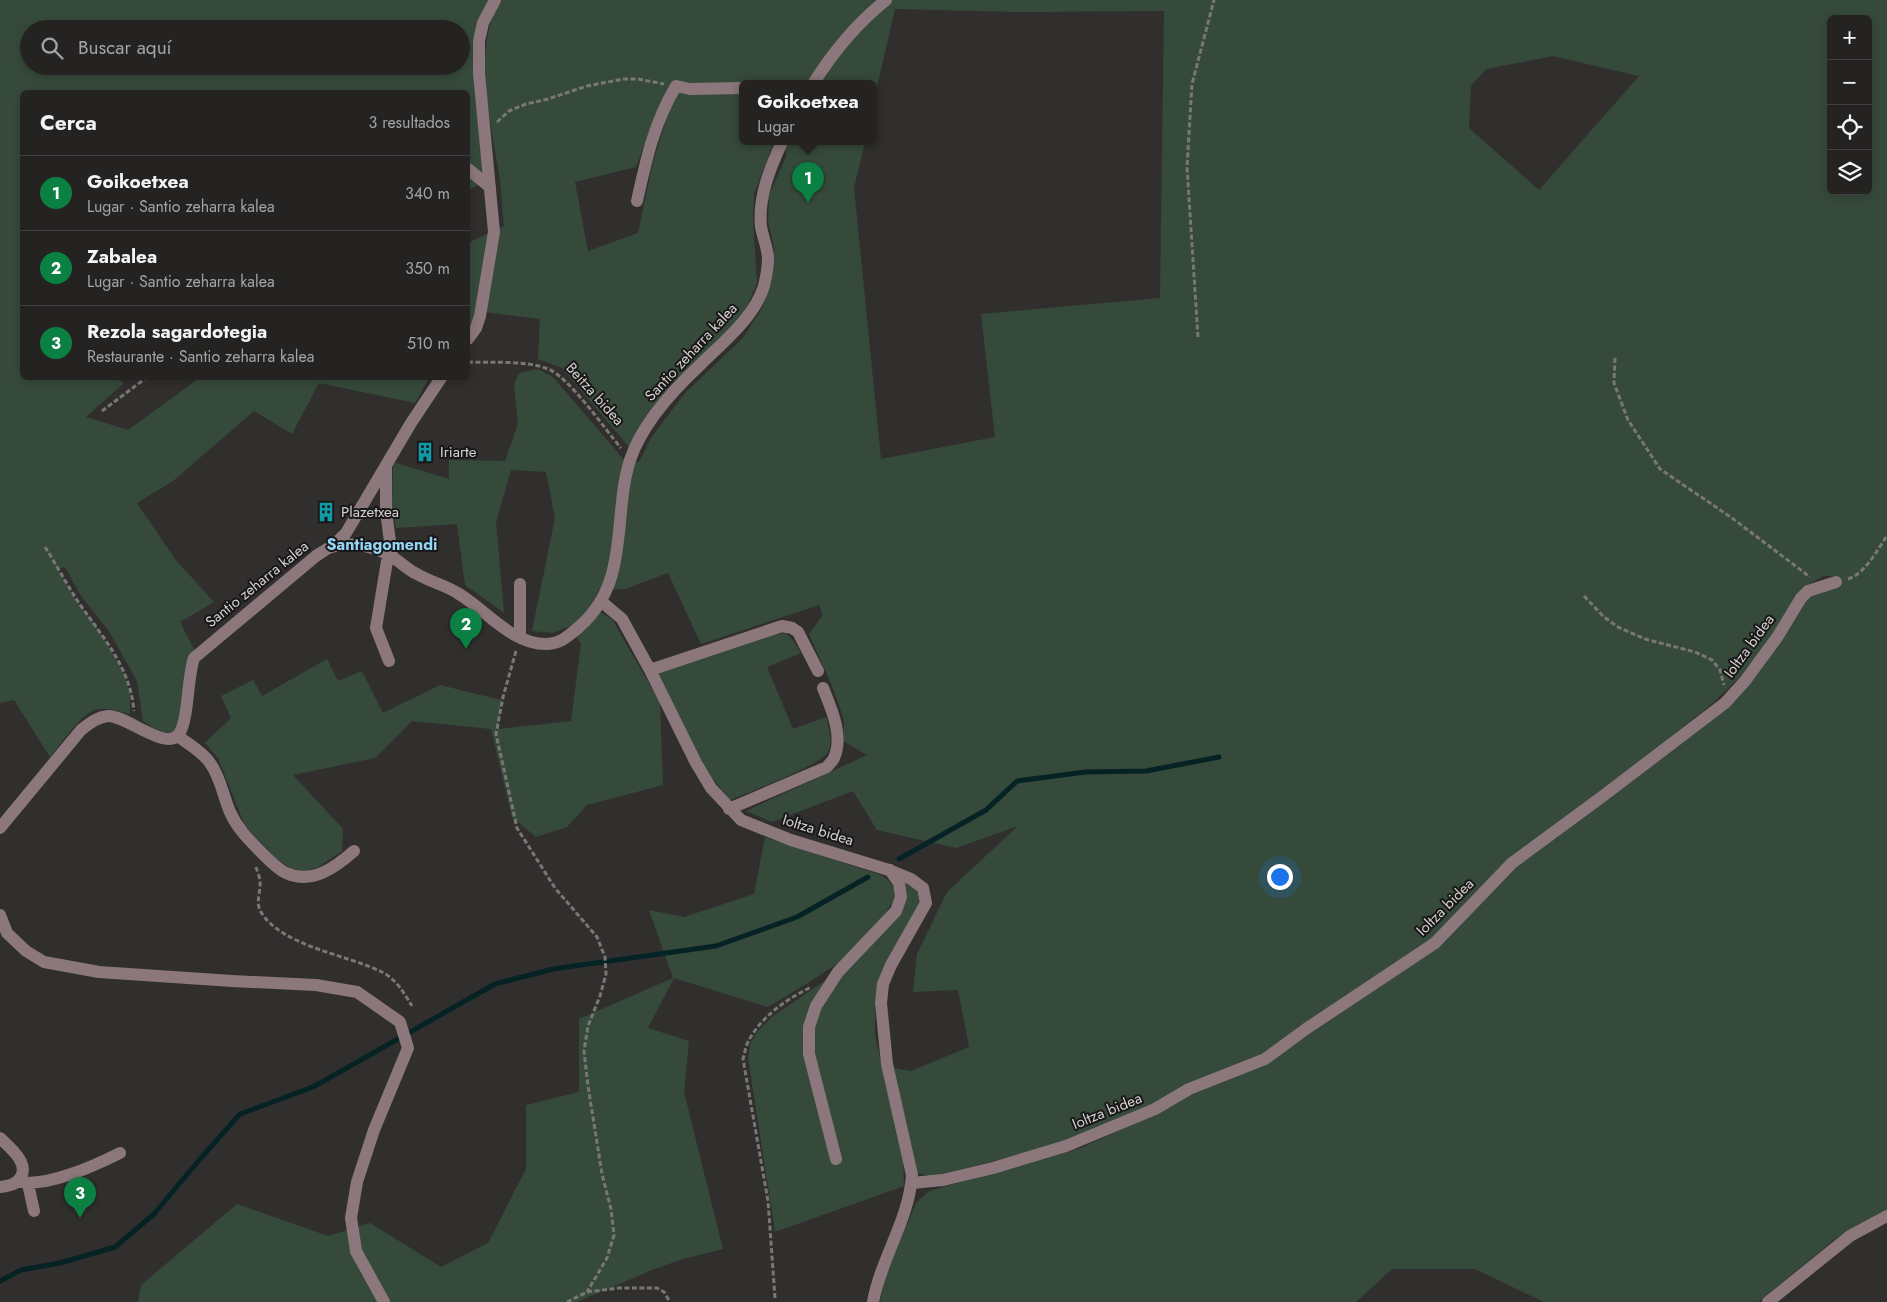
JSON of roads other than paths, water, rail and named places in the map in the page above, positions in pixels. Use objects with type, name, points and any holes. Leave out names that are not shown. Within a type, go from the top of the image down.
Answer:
[{"type":"street","points":[[470,337],[476,328],[480,316],[494,232],[479,73],[480,41],[483,23],[495,0]]},
{"type":"street","points":[[812,80],[855,27],[886,0]]},
{"type":"street","points":[[637,201],[654,131],[664,107],[676,86],[690,89],[739,88]]},
{"type":"street","name":"Santio zeharra kalea","points":[[178,736],[183,725],[190,669],[194,658],[316,556],[332,547],[355,545],[371,547],[390,556],[415,574],[459,593],[510,632],[520,637],[545,644],[563,641],[585,622],[602,602],[615,564],[620,539],[625,480],[630,458],[649,423],[671,394],[734,333],[751,310],[764,286],[768,256],[761,226],[763,192],[781,145]]},
{"type":"street","points":[[470,171],[490,187]]},
{"type":"street","points":[[332,547],[346,533],[411,423],[440,380]]},
{"type":"street","points":[[386,467],[386,511],[390,556],[376,628],[390,661]]},
{"type":"street","name":"Ioltza bidea","points":[[912,1184],[943,1180],[993,1168],[1066,1146],[1155,1109],[1188,1089],[1265,1059],[1306,1028],[1435,943],[1512,863],[1725,703],[1745,681],[1778,636],[1801,598],[1808,591],[1836,582]]},
{"type":"street","points":[[520,584],[520,637]]},
{"type":"street","name":"Ioltza bidea","points":[[602,602],[622,619],[650,670],[696,763],[711,788],[740,820],[773,834],[911,878],[923,888],[926,903],[890,965],[883,984],[881,1003],[887,1064],[912,1175],[912,1184],[906,1210],[884,1262],[872,1302]]},
{"type":"street","points":[[650,670],[782,626],[792,628],[798,632],[818,671]]},
{"type":"street","points":[[729,809],[827,767],[834,758],[838,741],[832,709],[823,688]]},
{"type":"street","points":[[0,826],[81,730],[93,720],[108,716],[120,718],[162,739],[170,740],[178,736],[210,761],[238,829],[285,873],[299,877],[312,877],[338,865],[354,851]]},
{"type":"street","points":[[836,1159],[809,1054],[809,1027],[816,1006],[838,972],[896,911],[901,897],[899,883],[889,870]]},
{"type":"street","points":[[0,915],[7,933],[26,950],[44,962],[99,972],[232,982],[324,986],[357,992],[400,1022],[408,1048],[374,1130],[357,1182],[351,1218],[356,1251],[384,1302]]},
{"type":"street","points":[[0,1138],[22,1163],[23,1183],[34,1211]]},
{"type":"street","points":[[0,1187],[78,1173],[120,1153]]},
{"type":"street","points":[[1768,1302],[1850,1236],[1887,1216]]},
{"type":"waterway","points":[[899,859],[986,810],[1017,781],[1085,772],[1146,771],[1219,757]]},
{"type":"waterway","points":[[0,1281],[21,1270],[60,1263],[115,1247],[154,1214],[240,1114],[313,1087],[495,984],[553,969],[716,946],[797,917],[868,877]]},
{"type":"place","name":"Goikoetxea","points":[[808,203]]},
{"type":"place","name":"Iriarte","points":[[425,452]]},
{"type":"place","name":"Plazetxea","points":[[326,512]]},
{"type":"place","name":"Zabalea","points":[[466,649]]},
{"type":"place","name":"Rezola sagardotegia","points":[[80,1218]]},
{"type":"district","name":"Santiagomendi","points":[[382,544]]}]
